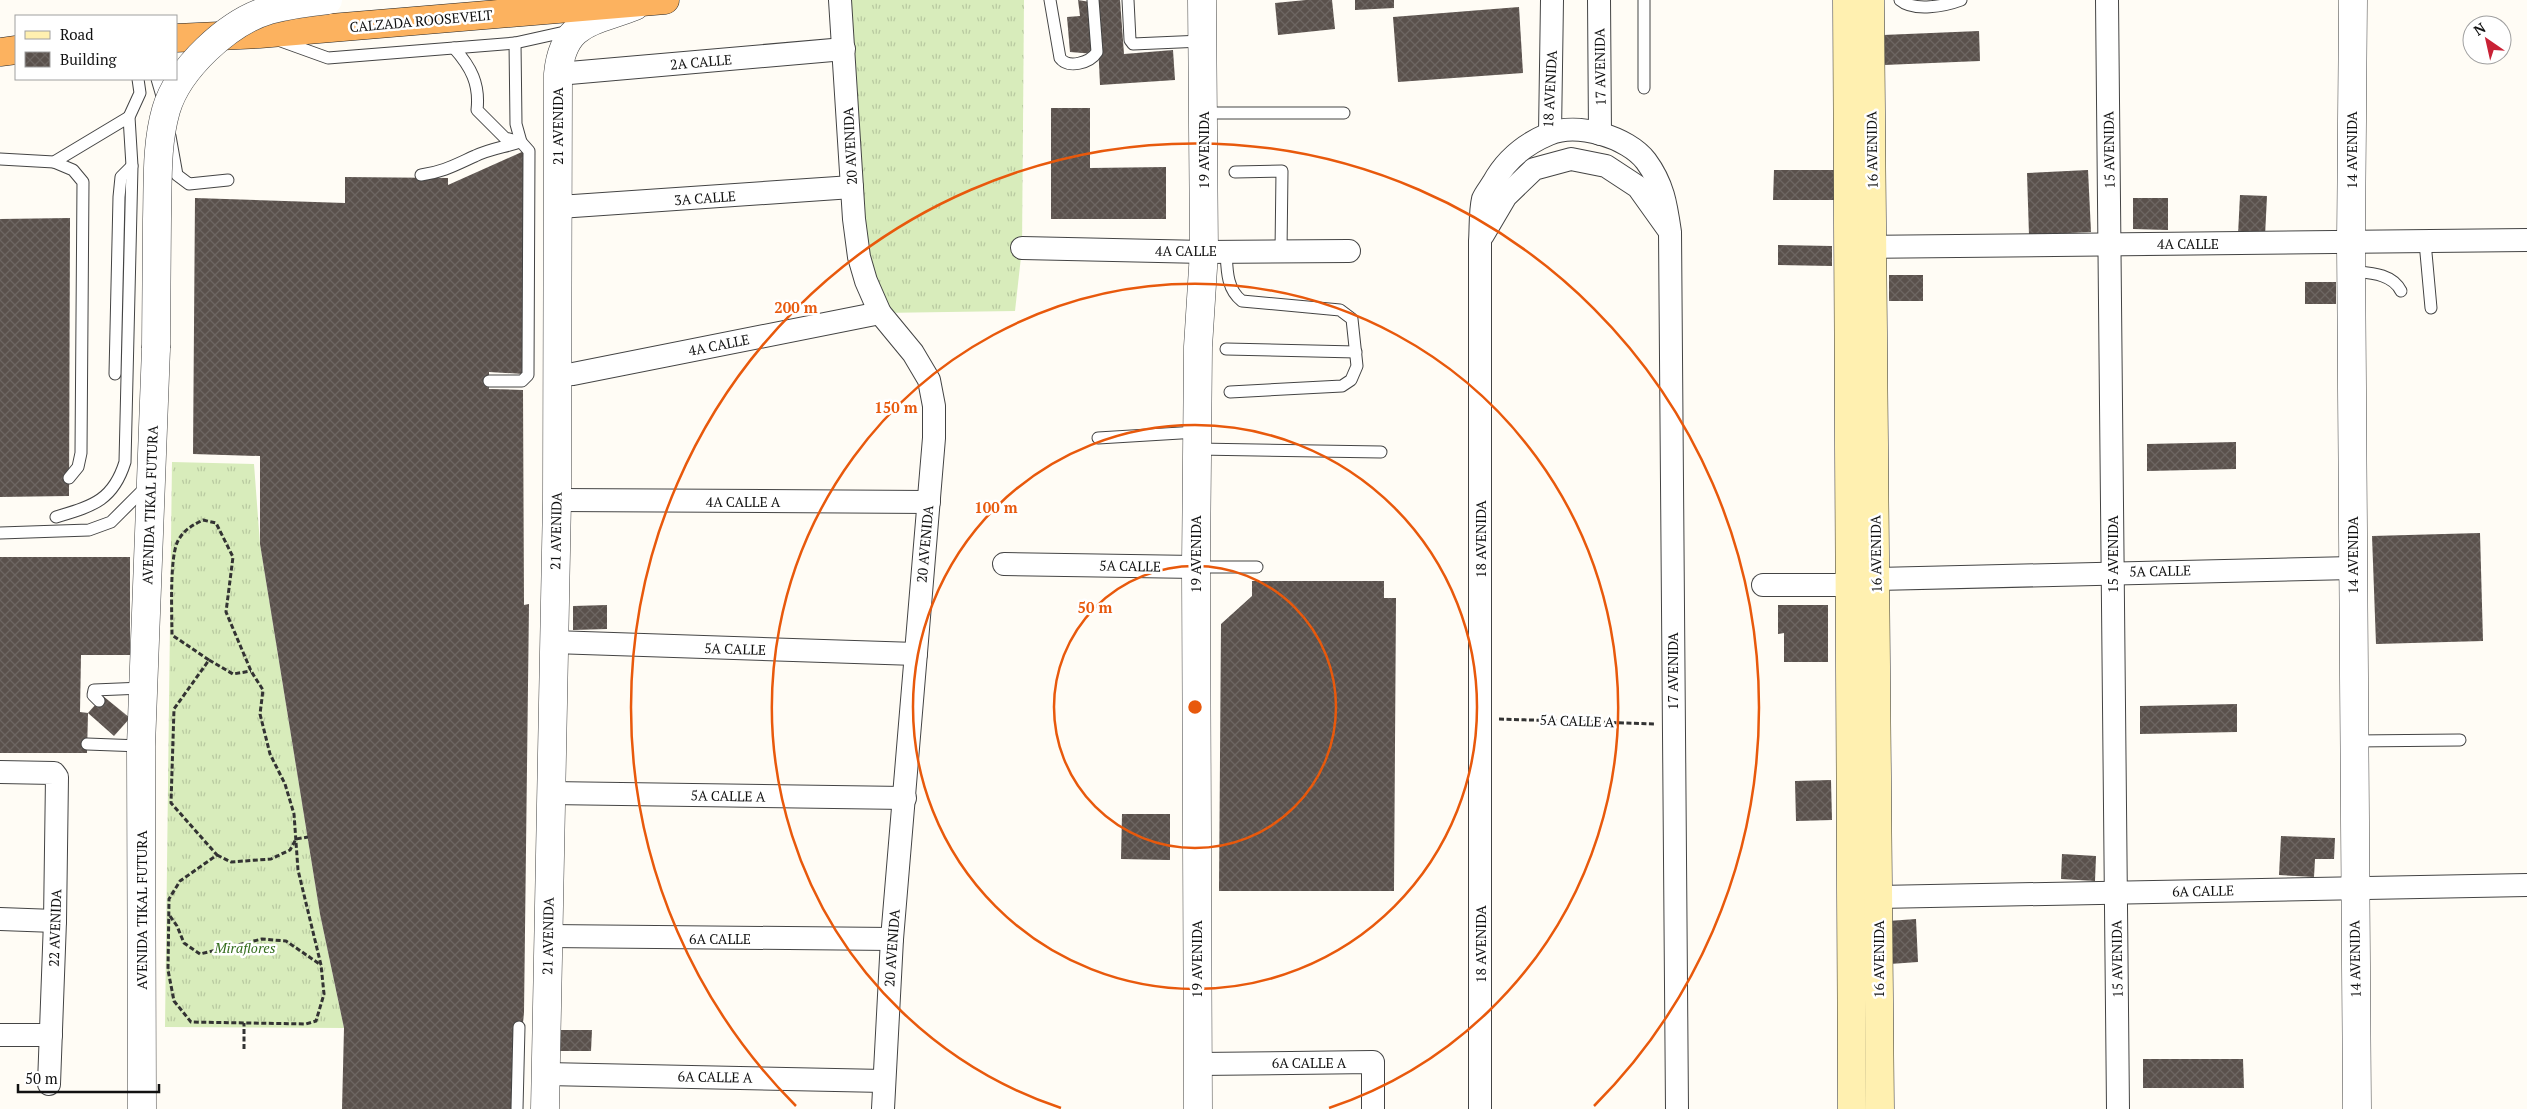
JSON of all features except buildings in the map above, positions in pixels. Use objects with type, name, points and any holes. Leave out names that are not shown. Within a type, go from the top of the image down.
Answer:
[{"type":"highway","name":"CALZADA ROOSEVELT","points":[[178,38],[259,34],[654,1]]},
{"type":"highway","points":[[0,52],[15,50]]},
{"type":"main road","name":"16 AVENIDA","points":[[1847,0],[1877,579],[1880,1109]]},
{"type":"main road","name":"16 AVENIDA","points":[[1852,1109],[1850,586],[1870,0]]},
{"type":"street","name":"AVENIDA TIKAL FUTURA","points":[[142,1109],[137,736],[145,688],[150,483],[156,348],[158,151],[166,109],[173,95],[194,62],[220,38],[239,24],[268,10],[328,0]]},
{"type":"street","name":"20 AVENIDA","points":[[840,0],[852,188],[859,257],[866,282],[880,313],[913,354],[928,380],[934,406],[929,502],[892,939],[883,1109]]},
{"type":"street","name":"19 AVENIDA","points":[[1198,1109],[1196,567],[1198,347],[1215,251],[1204,113],[1202,0]]},
{"type":"street","name":"18 AVENIDA","points":[[1480,1109],[1480,241],[1483,199],[1502,166],[1526,147],[1550,133],[1552,0]]},
{"type":"street","name":"17 AVENIDA","points":[[1599,0],[1600,134]]},
{"type":"street","name":"15 AVENIDA","points":[[2107,0],[2118,1109]]},
{"type":"street","name":"14 AVENIDA","points":[[2353,0],[2351,271],[2357,1109]]},
{"type":"street","points":[[578,28],[654,1]]},
{"type":"street","name":"21 AVENIDA","points":[[545,1109],[557,500],[558,74],[560,55],[566,41],[578,28]]},
{"type":"street","name":"2A CALLE","points":[[558,74],[844,49]]},
{"type":"street","name":"17 AVENIDA","points":[[1550,133],[1574,130],[1600,134],[1624,142],[1645,160],[1664,192],[1670,232],[1677,1109]]},
{"type":"street","points":[[1480,241],[1506,196],[1534,169],[1571,159],[1606,166],[1638,187],[1670,232]]},
{"type":"street","name":"3A CALLE","points":[[559,208],[852,188]]},
{"type":"street","name":"4A CALLE","points":[[1861,247],[2527,240]]},
{"type":"street","name":"4A CALLE","points":[[1022,248],[1349,251]]},
{"type":"street","name":"4A CALLE","points":[[557,375],[573,374],[880,313]]},
{"type":"street","name":"4A CALLE A","points":[[557,500],[929,502]]},
{"type":"street","name":"5A CALLE","points":[[1004,564],[1196,567]]},
{"type":"street","name":"5A CALLE","points":[[1877,579],[2113,572],[2353,568]]},
{"type":"street","points":[[1764,585],[1850,586]]},
{"type":"street","name":"5A CALLE","points":[[553,642],[916,654]]},
{"type":"street","name":"22 AVENIDA","points":[[0,772],[54,773],[57,777],[55,921],[49,1084]]},
{"type":"street","name":"5A CALLE A","points":[[550,793],[905,798]]},
{"type":"street","name":"6A CALLE","points":[[1878,897],[2527,885]]},
{"type":"street","points":[[0,919],[55,921]]},
{"type":"street","name":"6A CALLE","points":[[548,936],[892,939]]},
{"type":"street","points":[[0,1034],[51,1034]]},
{"type":"street","name":"6A CALLE A","points":[[1198,1064],[1373,1062],[1373,1109]]},
{"type":"street","name":"6A CALLE A","points":[[546,1074],[884,1081]]},
{"type":"lane","points":[[1050,0],[1060,58],[1064,63],[1070,64],[1094,58],[1097,52],[1093,0]]},
{"type":"lane","points":[[1128,0],[1130,40],[1133,44],[1204,41]]},
{"type":"lane","points":[[1644,0],[1644,88]]},
{"type":"lane","points":[[1900,0],[1907,5],[1961,0]]},
{"type":"lane","points":[[259,34],[328,58],[515,43],[548,38],[578,28]]},
{"type":"lane","points":[[489,381],[522,381],[528,375],[529,151],[521,142],[516,124],[515,43]]},
{"type":"lane","points":[[454,48],[467,63],[477,82],[477,110],[505,138],[521,142]]},
{"type":"lane","points":[[56,517],[93,506],[109,492],[120,478],[126,462],[132,166],[129,117],[140,93],[138,80]]},
{"type":"lane","points":[[157,80],[164,101],[177,175],[189,184],[228,180]]},
{"type":"lane","points":[[1204,113],[1344,113]]},
{"type":"lane","points":[[54,162],[129,117]]},
{"type":"lane","points":[[421,175],[438,173],[458,166],[476,155],[521,142]]},
{"type":"lane","points":[[0,159],[54,162],[73,170],[83,182],[81,453],[78,467],[69,478]]},
{"type":"lane","points":[[115,374],[119,196],[121,177],[132,166]]},
{"type":"lane","points":[[1235,172],[1282,171],[1281,250]]},
{"type":"lane","points":[[2425,242],[2431,308]]},
{"type":"lane","points":[[1215,251],[1232,291],[1242,302],[1340,310],[1352,319],[1356,352],[1355,373],[1351,380],[1342,386],[1230,392]]},
{"type":"lane","points":[[2351,271],[2376,274],[2391,279],[2401,291]]},
{"type":"lane","points":[[1226,349],[1356,352]]},
{"type":"lane","points":[[1098,438],[1197,440],[1381,452]]},
{"type":"lane","points":[[0,533],[89,530],[110,522],[150,483]]},
{"type":"lane","name":"5A CALLE","points":[[1196,567],[1257,567]]},
{"type":"lane","points":[[99,700],[92,693],[95,690],[145,688]]},
{"type":"lane","points":[[87,744],[137,736]]},
{"type":"lane","points":[[2354,741],[2460,740]]},
{"type":"lane","points":[[517,1109],[519,1027]]},
{"type":"path","points":[[216,855],[180,881],[170,899],[168,970],[174,1001],[191,1022],[306,1024],[316,1021],[324,994],[321,965],[298,870],[294,814],[286,784],[270,754],[260,714],[263,690],[251,671],[226,612],[232,557],[216,523],[203,520],[189,527],[177,540],[173,570],[172,634],[233,674],[251,671]]},
{"type":"path","points":[[209,660],[174,709],[171,803],[216,855],[231,862],[271,859],[290,850],[296,839]]},
{"type":"path","name":"5A CALLE A","points":[[1481,718],[1673,724]]},
{"type":"path","points":[[296,839],[308,837]]},
{"type":"path","points":[[169,915],[177,926],[184,943],[200,954],[262,939],[286,941],[321,965]]},
{"type":"path","points":[[244,1023],[244,1049]]},
{"type":"green space","points":[[840,0],[1024,0],[1022,248],[1015,311],[880,313],[866,281]]},
{"type":"green space","name":"Miraflores","points":[[172,462],[254,464],[260,544],[320,914],[344,1028],[165,1027]]}]
